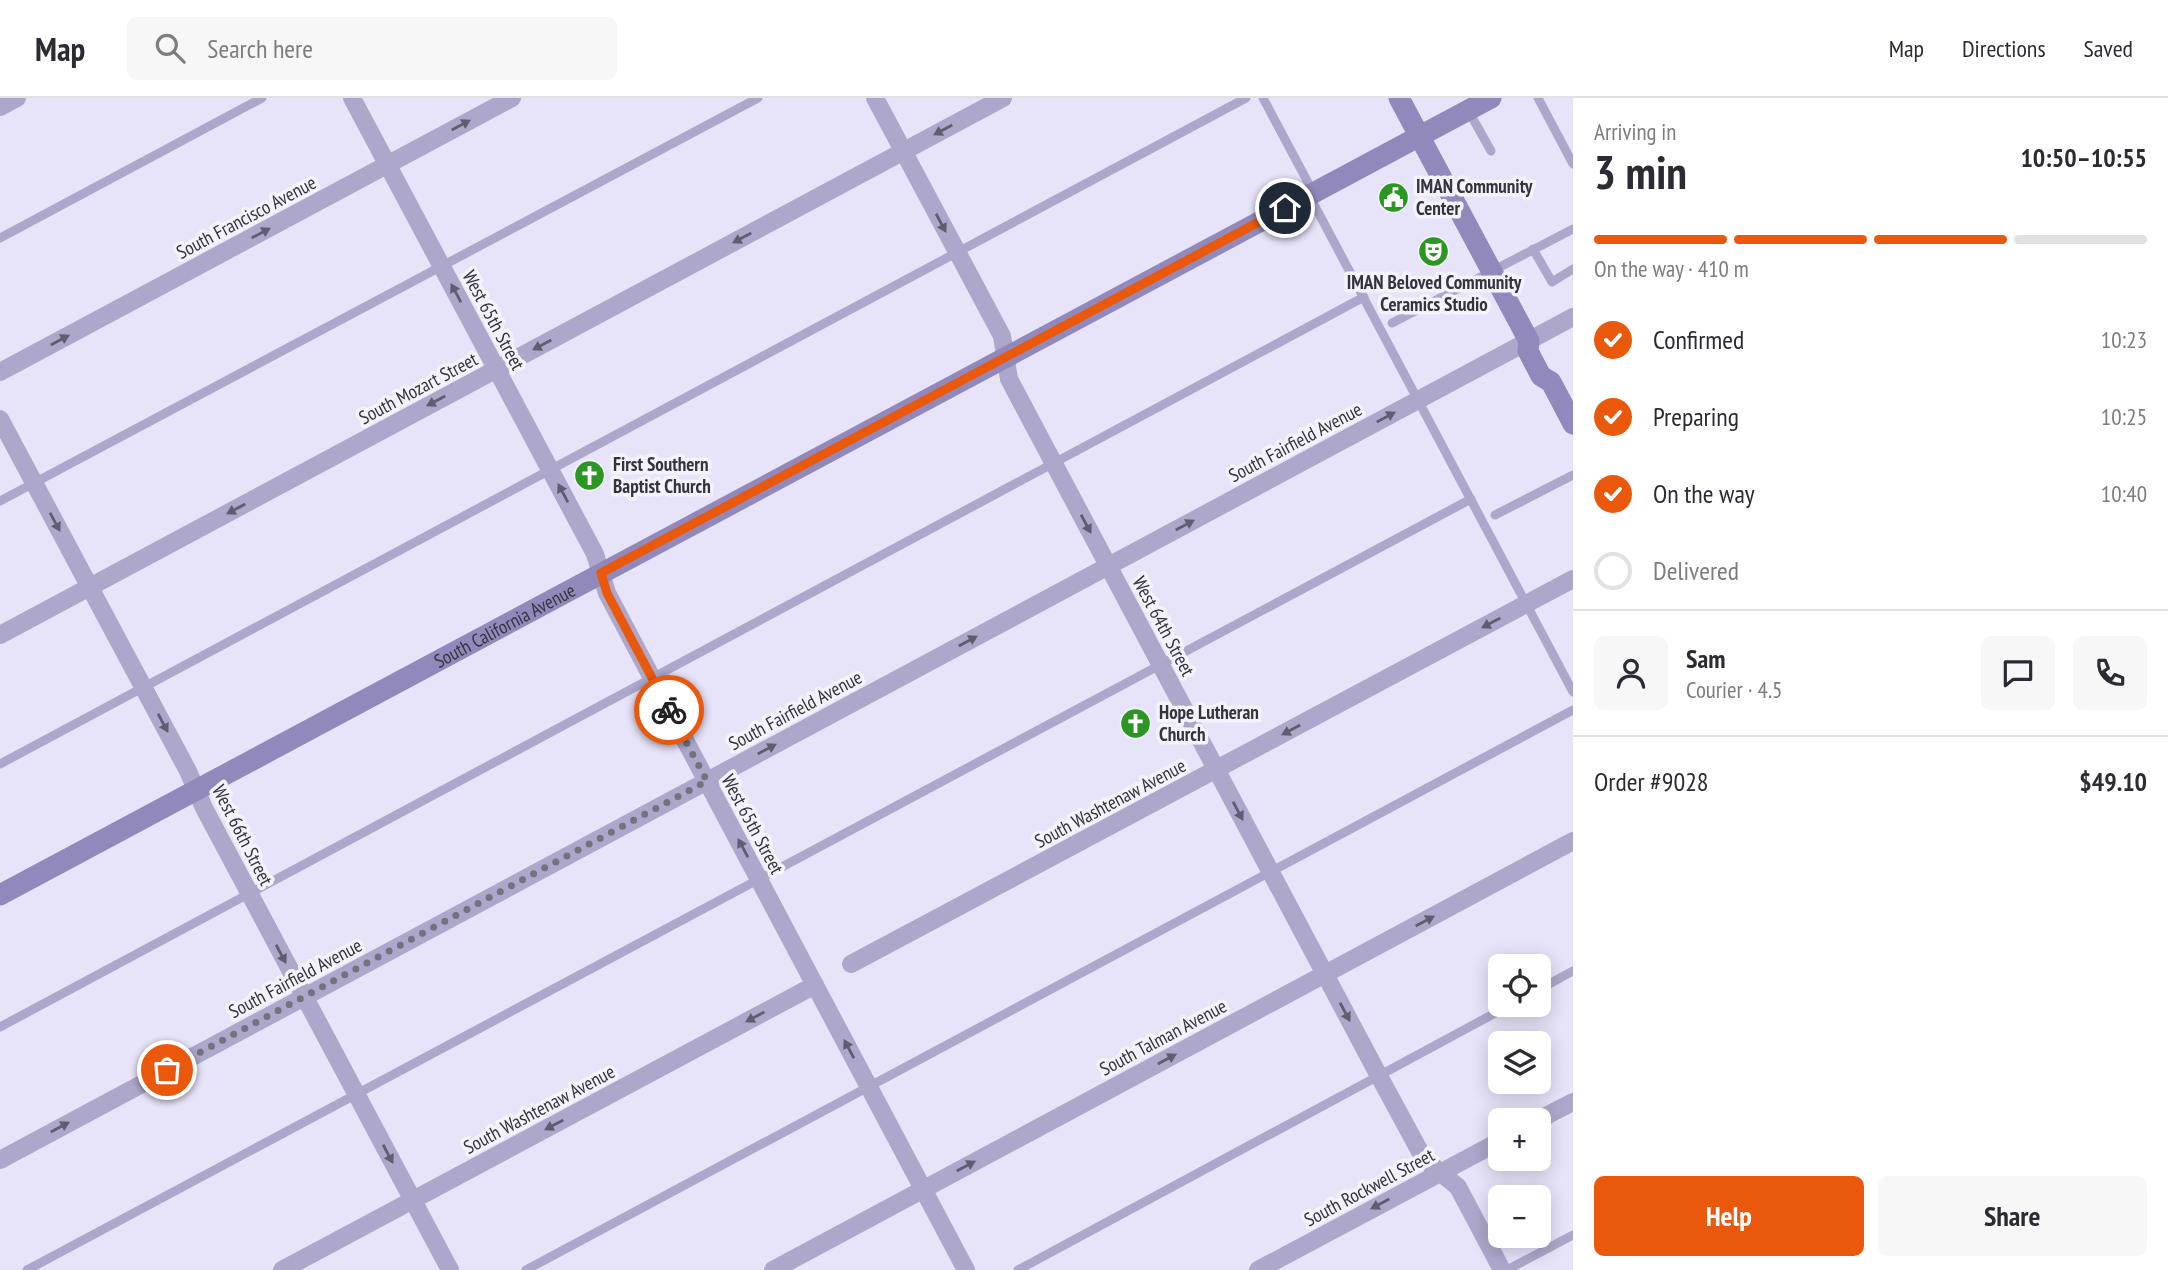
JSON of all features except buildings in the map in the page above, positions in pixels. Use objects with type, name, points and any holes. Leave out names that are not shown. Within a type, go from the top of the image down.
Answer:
[{"type":"street","points":[[0,107],[17,98]]},
{"type":"street","name":"West 65th Street","points":[[352,98],[595,554],[607,593],[966,1270]]},
{"type":"street","name":"South Francisco Avenue","points":[[0,372],[512,98]]},
{"type":"street","name":"West 64th Street","points":[[875,98],[1002,336],[1009,379],[1379,1076],[1424,1159],[1458,1187],[1504,1270]]},
{"type":"street","name":"South Mozart Street","points":[[0,635],[1003,98]]},
{"type":"street","points":[[1399,98],[1529,341],[1539,343],[1553,368],[1551,382],[1573,424]]},
{"type":"street","name":"South California Avenue","points":[[0,894],[1491,98]]},
{"type":"street","name":"South Fairfield Avenue","points":[[0,1160],[1573,317]]},
{"type":"street","name":"West 66th Street","points":[[0,419],[450,1270]]},
{"type":"street","name":"South Washtenaw Avenue","points":[[851,964],[1573,579]]},
{"type":"street","name":"South Talman Avenue","points":[[773,1270],[1573,841]]},
{"type":"street","name":"South Washtenaw Avenue","points":[[282,1270],[815,985]]},
{"type":"street","points":[[1551,1113],[1573,1102]]},
{"type":"street","name":"South Rockwell Street","points":[[1258,1270],[1488,1147]]},
{"type":"lane","points":[[0,238],[262,98]]},
{"type":"lane","points":[[0,501],[758,98]]},
{"type":"lane","points":[[0,764],[1246,98]]},
{"type":"lane","points":[[1263,98],[1364,298],[1573,692]]},
{"type":"lane","points":[[1538,98],[1573,164]]},
{"type":"lane","points":[[1468,110],[1491,152]]},
{"type":"lane","points":[[1392,323],[1573,229]]},
{"type":"lane","points":[[1533,249],[1552,282],[1573,270]]},
{"type":"lane","points":[[0,1027],[1364,298]]},
{"type":"lane","points":[[1495,515],[1573,475]]},
{"type":"lane","points":[[27,1270],[1471,499]]},
{"type":"lane","points":[[526,1270],[1573,710]]},
{"type":"lane","points":[[1551,983],[1573,971]]},
{"type":"lane","points":[[1018,1270],[1488,1017]]},
{"type":"lane","points":[[1504,1270],[1573,1235]]},
{"type":"way so far","points":[[167,1070],[707,781],[669,710]]},
{"type":"place","name":"IMAN Community Center","points":[[1393,197]]},
{"type":"place","name":"IMAN Beloved Community Ceramics Studio","points":[[1434,251]]},
{"type":"place","name":"First Southern Baptist Church","points":[[590,475]]},
{"type":"place","name":"Hope Lutheran Church","points":[[1136,723]]},
{"type":"route","points":[[669,710],[607,593],[601,573],[1285,208]]}]
